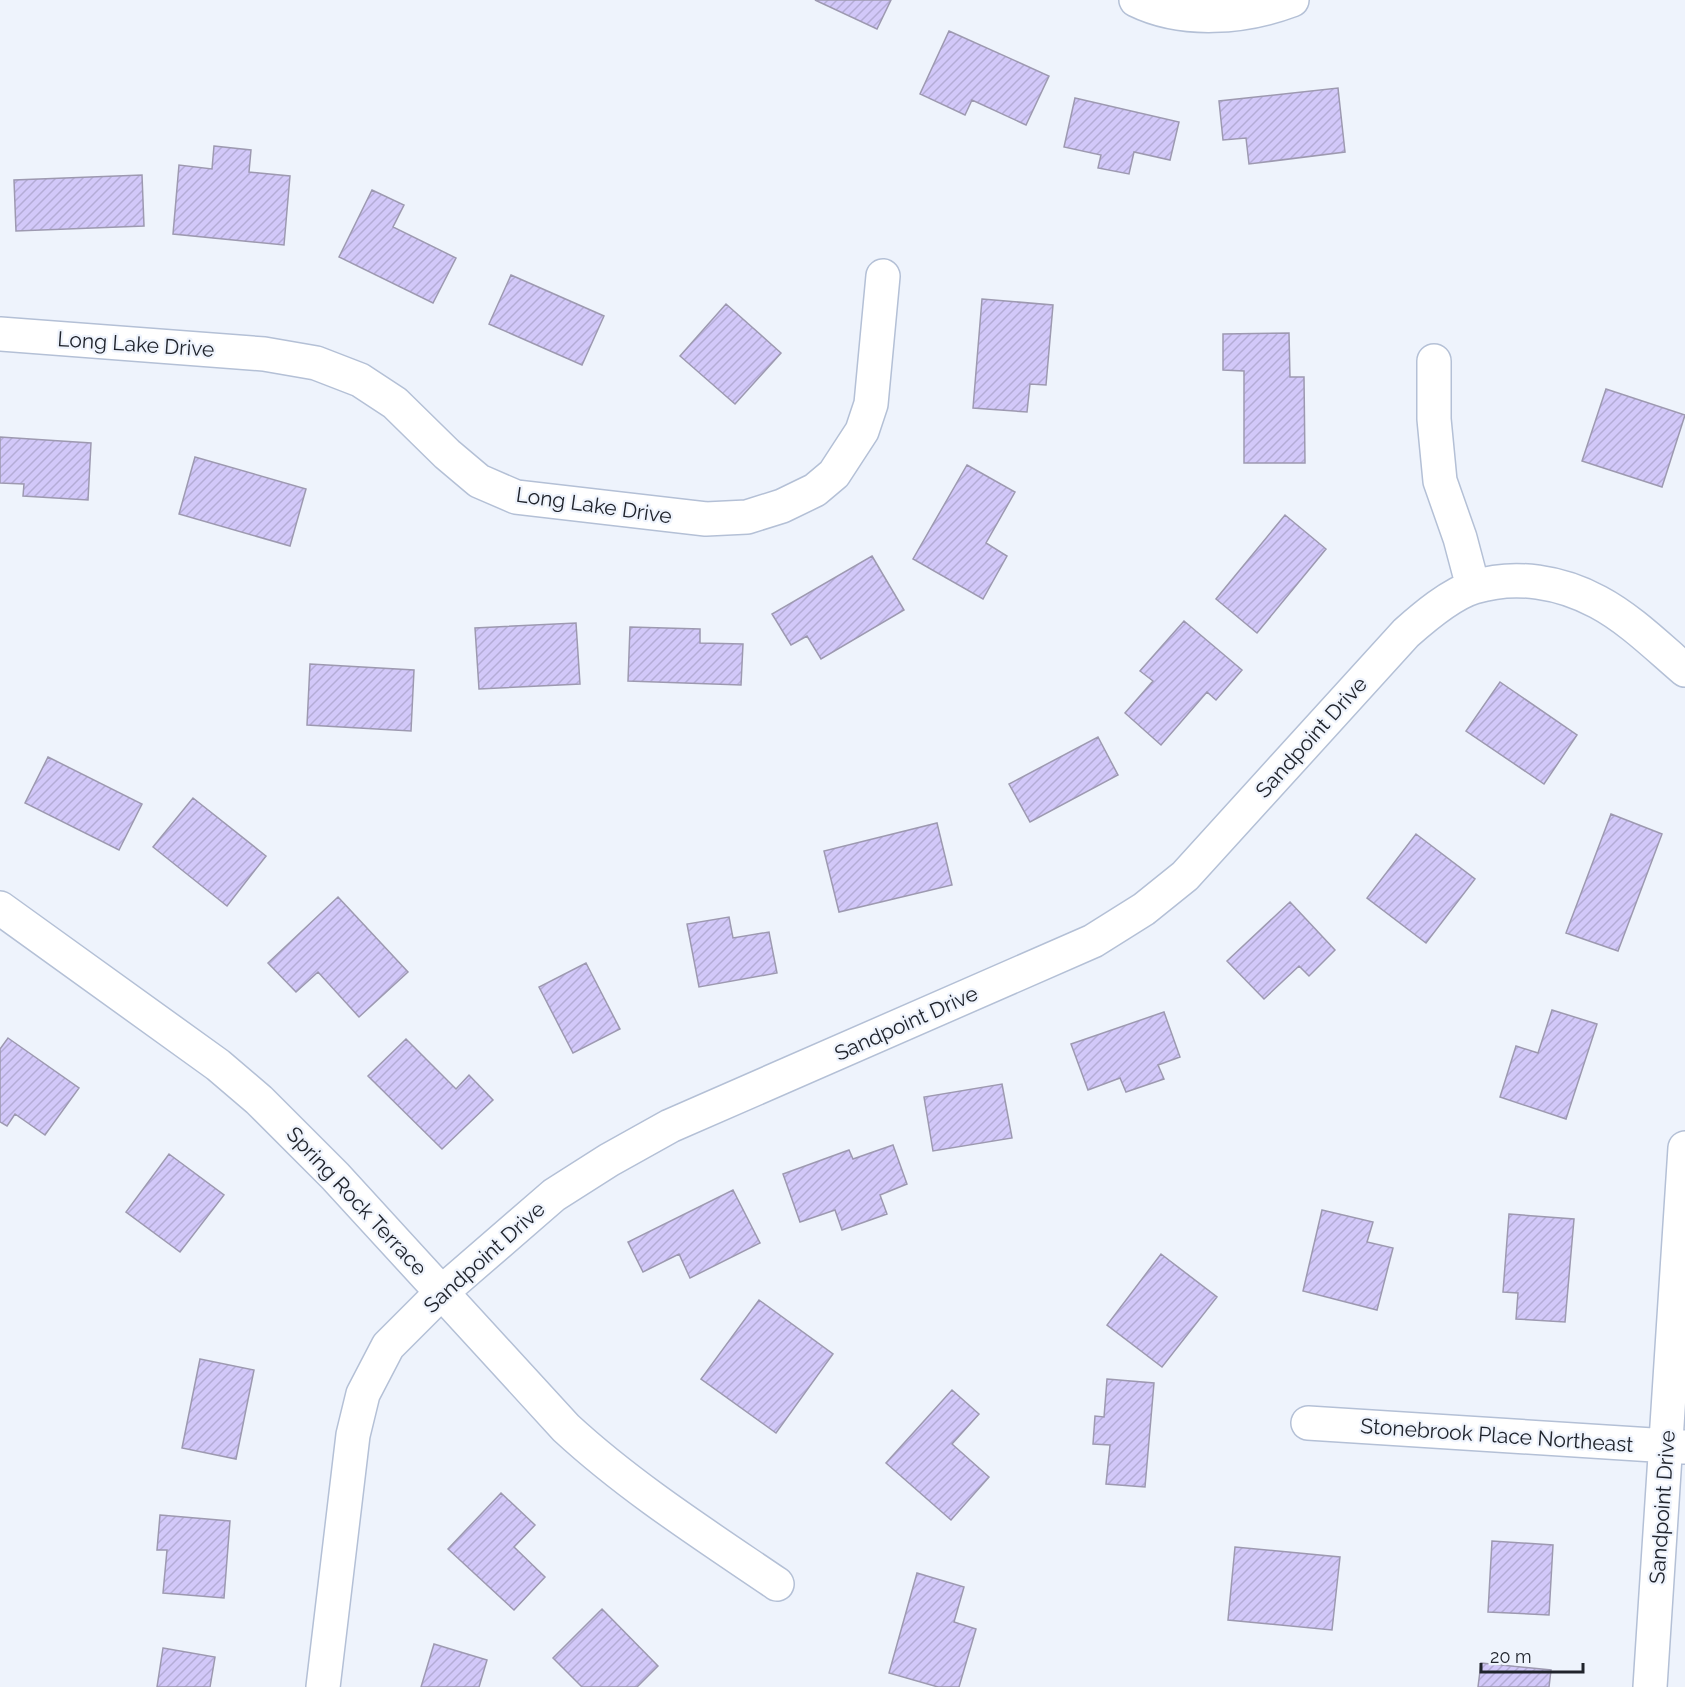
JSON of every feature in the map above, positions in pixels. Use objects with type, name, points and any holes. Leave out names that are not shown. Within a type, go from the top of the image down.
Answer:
[{"type":"street","points":[[1136,0],[1171,11],[1203,15],[1241,13],[1292,0]]},
{"type":"street","name":"Long Lake Drive","points":[[0,334],[264,354],[316,363],[360,380],[395,403],[447,454],[479,481],[516,497],[706,519],[747,517],[782,506],[815,490],[834,474],[862,431],[871,404],[883,276]]},
{"type":"street","points":[[1434,361],[1434,419],[1440,481],[1460,538],[1473,587]]},
{"type":"street","name":"Sandpoint Drive","points":[[323,1687],[347,1474],[363,1394],[388,1346],[442,1292],[554,1195],[659,1132],[1093,941],[1144,909],[1185,876],[1406,633],[1431,610],[1473,587],[1507,581],[1537,581],[1565,586],[1600,603],[1630,624],[1685,670]]},
{"type":"street","name":"Spring Rock Terrace","points":[[0,908],[218,1065],[259,1100],[335,1176],[566,1428],[592,1452],[669,1510],[777,1584]]},
{"type":"street","name":"Sandpoint Drive","points":[[1650,1687],[1675,1447],[1685,1148]]},
{"type":"street","name":"Stonebrook Place Northeast","points":[[1308,1423],[1675,1447]]},
{"type":"building","points":[[815,0],[891,0],[877,29]]},
{"type":"building","points":[[949,31],[1049,76],[1026,125],[972,100],[965,115],[920,94]]},
{"type":"building","points":[[1338,88],[1345,152],[1249,164],[1246,138],[1223,140],[1219,101]]},
{"type":"building","points":[[1075,98],[1179,122],[1170,160],[1134,152],[1129,174],[1098,168],[1101,155],[1064,147]]},
{"type":"building","points":[[214,146],[251,150],[249,172],[290,176],[284,245],[173,234],[179,165],[212,169]]},
{"type":"building","points":[[142,175],[144,226],[16,231],[14,180]]},
{"type":"building","points":[[372,190],[404,205],[393,227],[456,258],[433,303],[339,257]]},
{"type":"building","points":[[511,275],[604,316],[582,365],[489,324]]},
{"type":"building","points":[[982,299],[1053,305],[1046,385],[1030,384],[1027,412],[973,408]]},
{"type":"building","points":[[726,304],[781,353],[735,404],[680,356]]},
{"type":"building","points":[[1289,333],[1290,377],[1304,377],[1305,463],[1244,463],[1244,371],[1223,370],[1223,334]]},
{"type":"building","points":[[1606,389],[1685,415],[1662,487],[1582,461]]},
{"type":"building","points":[[0,437],[91,443],[88,500],[23,496],[24,484],[0,483]]},
{"type":"building","points":[[195,457],[306,489],[290,546],[179,514]]},
{"type":"building","points":[[967,465],[1015,492],[986,543],[1007,556],[983,599],[913,559]]},
{"type":"building","points":[[1285,515],[1326,549],[1257,633],[1216,599]]},
{"type":"building","points":[[872,556],[904,610],[821,659],[807,636],[791,645],[772,614]]},
{"type":"building","points":[[1184,621],[1242,670],[1216,700],[1207,692],[1161,745],[1125,713],[1153,681],[1140,671]]},
{"type":"building","points":[[576,623],[580,684],[479,689],[475,628]]},
{"type":"building","points":[[630,627],[700,629],[700,643],[743,644],[741,685],[628,681]]},
{"type":"building","points":[[310,664],[414,670],[411,731],[307,725]]},
{"type":"building","points":[[1500,682],[1577,735],[1544,784],[1466,731]]},
{"type":"building","points":[[1098,737],[1118,775],[1030,822],[1009,784]]},
{"type":"building","points":[[48,757],[142,804],[119,850],[25,803]]},
{"type":"building","points":[[193,798],[266,856],[227,906],[153,847]]},
{"type":"building","points":[[1611,814],[1662,834],[1618,951],[1566,933]]},
{"type":"building","points":[[937,823],[952,885],[839,912],[824,851]]},
{"type":"building","points":[[1416,834],[1475,879],[1426,943],[1367,898]]},
{"type":"building","points":[[338,897],[408,972],[359,1017],[318,972],[296,992],[268,963]]},
{"type":"building","points":[[1290,902],[1335,950],[1309,976],[1299,966],[1264,999],[1227,961]]},
{"type":"building","points":[[729,917],[733,938],[769,932],[777,973],[699,987],[687,924]]},
{"type":"building","points":[[586,963],[620,1029],[573,1053],[539,987]]},
{"type":"building","points":[[1552,1010],[1597,1024],[1566,1119],[1500,1097],[1516,1046],[1538,1053]]},
{"type":"building","points":[[1164,1012],[1180,1057],[1158,1065],[1164,1079],[1126,1092],[1120,1078],[1088,1090],[1071,1044]]},
{"type":"building","points":[[8,1038],[79,1088],[45,1135],[15,1114],[7,1126],[0,1122],[0,1049]]},
{"type":"building","points":[[406,1039],[456,1089],[469,1075],[493,1100],[442,1149],[368,1076]]},
{"type":"building","points":[[1002,1084],[1012,1138],[933,1151],[924,1097]]},
{"type":"building","points":[[893,1145],[907,1184],[880,1195],[887,1214],[842,1230],[835,1210],[800,1222],[783,1174],[849,1150],[853,1159]]},
{"type":"building","points":[[169,1154],[224,1195],[180,1252],[126,1212]]},
{"type":"building","points":[[733,1190],[760,1243],[690,1278],[679,1254],[643,1272],[628,1242]]},
{"type":"building","points":[[1322,1210],[1373,1222],[1367,1242],[1393,1248],[1377,1310],[1303,1291]]},
{"type":"building","points":[[1509,1214],[1574,1219],[1565,1322],[1516,1319],[1518,1293],[1503,1292]]},
{"type":"building","points":[[1161,1254],[1217,1297],[1162,1367],[1107,1325]]},
{"type":"building","points":[[759,1300],[833,1354],[776,1433],[701,1379]]},
{"type":"building","points":[[200,1359],[254,1370],[236,1459],[182,1448]]},
{"type":"building","points":[[1107,1379],[1154,1383],[1145,1487],[1106,1484],[1110,1445],[1093,1444],[1095,1416],[1104,1417]]},
{"type":"building","points":[[952,1390],[979,1414],[952,1444],[989,1477],[951,1520],[886,1463]]},
{"type":"building","points":[[501,1493],[535,1525],[514,1547],[545,1577],[514,1610],[448,1549]]},
{"type":"building","points":[[160,1515],[230,1521],[224,1598],[163,1593],[167,1550],[157,1550]]},
{"type":"building","points":[[1492,1541],[1553,1545],[1549,1615],[1488,1612]]},
{"type":"building","points":[[1235,1547],[1340,1557],[1332,1630],[1228,1620]]},
{"type":"building","points":[[917,1573],[964,1587],[954,1622],[976,1629],[959,1687],[938,1687],[889,1673]]},
{"type":"building","points":[[602,1609],[658,1666],[637,1687],[582,1687],[553,1658]]},
{"type":"building","points":[[434,1644],[487,1660],[479,1687],[421,1687]]},
{"type":"building","points":[[163,1648],[215,1657],[210,1687],[157,1687]]},
{"type":"building","points":[[1481,1663],[1551,1670],[1549,1687],[1478,1687]]}]
